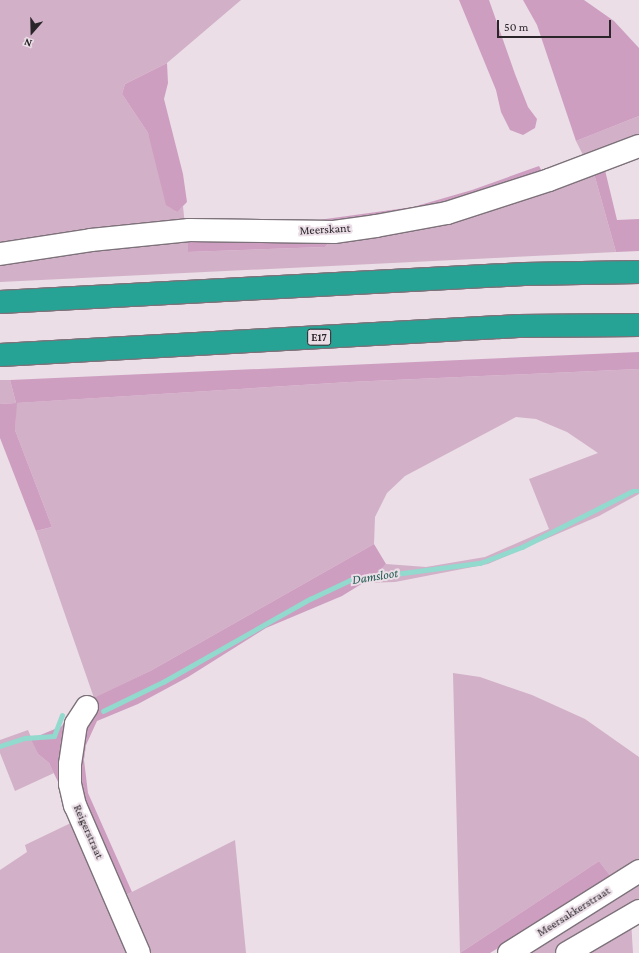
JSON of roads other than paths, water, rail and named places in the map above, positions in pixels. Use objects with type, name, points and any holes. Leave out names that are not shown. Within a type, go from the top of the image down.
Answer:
[{"type":"highway","points":[[0,302],[524,274],[639,272]]},
{"type":"highway","name":"E17","points":[[0,355],[518,326],[639,325]]},
{"type":"street","name":"Meerskant","points":[[0,254],[91,240],[189,230],[334,232],[376,226],[447,213],[549,180],[639,146]]},
{"type":"street","name":"Reigerstraat","points":[[87,707],[76,724],[70,764],[70,784],[75,805],[140,953]]},
{"type":"street","name":"Meersakkerstraat","points":[[509,953],[639,871]]},
{"type":"street","points":[[567,953],[639,911]]},
{"type":"waterway","name":"Damsloot","points":[[103,711],[163,682],[310,599],[350,580],[480,563],[522,547],[633,491],[639,491]]},
{"type":"waterway","name":"Damsloot","points":[[0,746],[25,738],[54,736],[62,715]]}]
